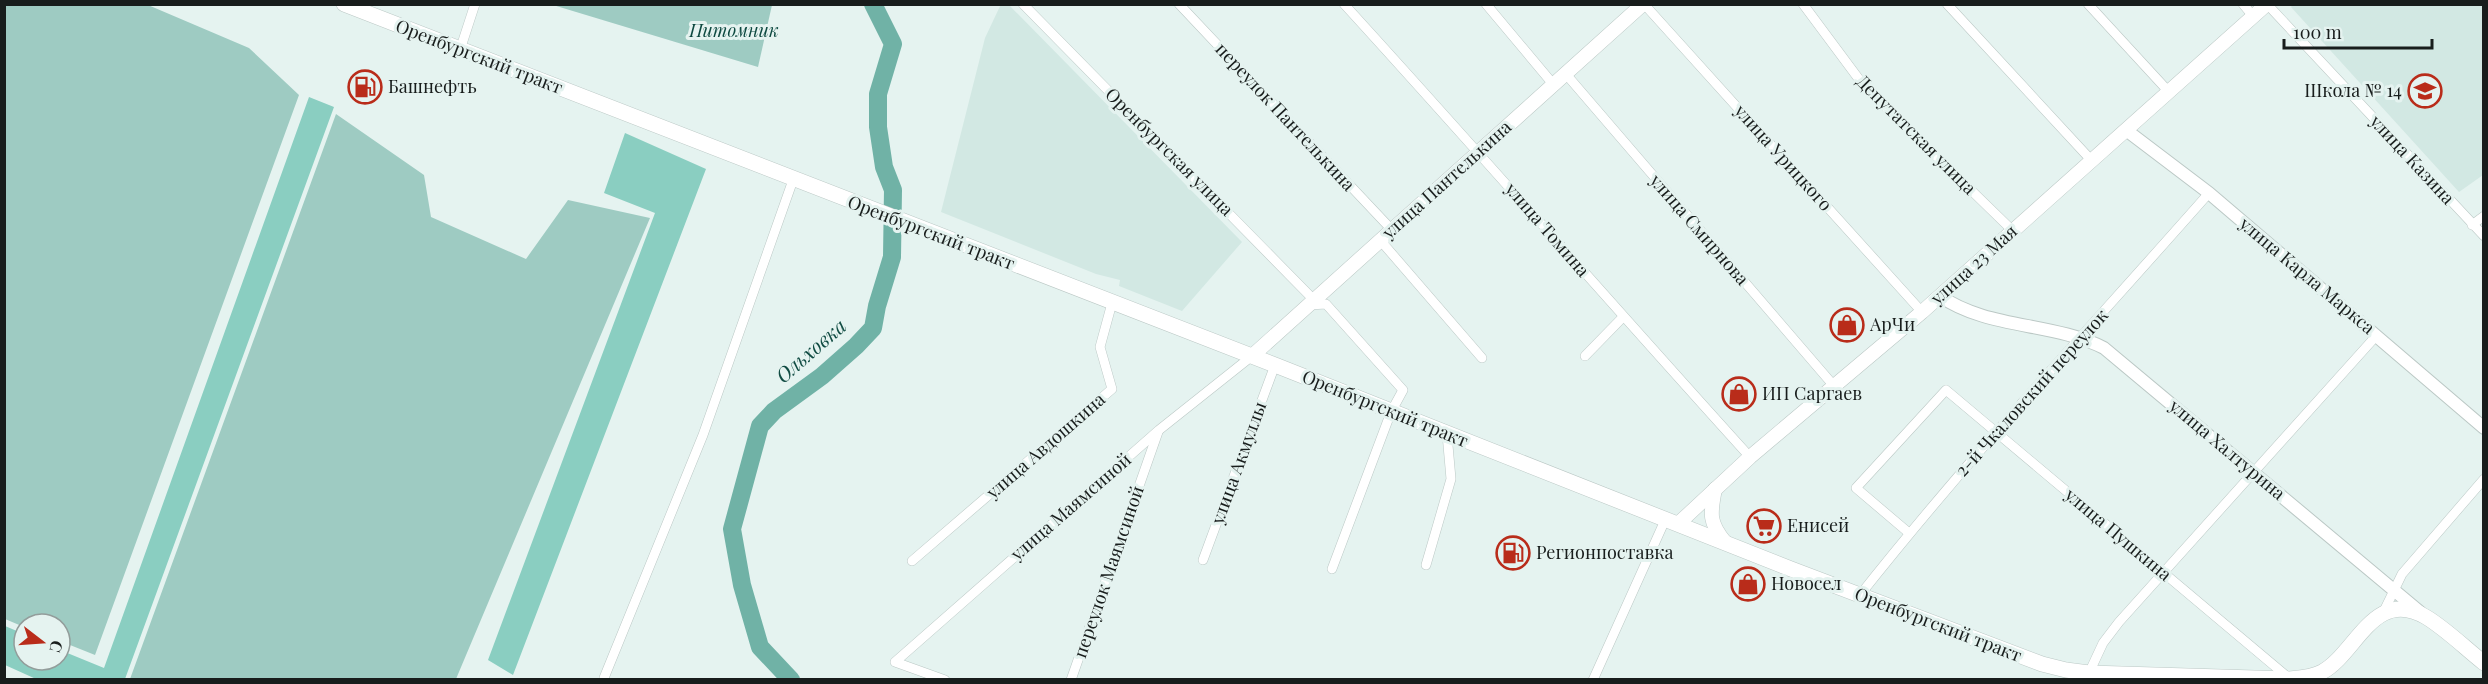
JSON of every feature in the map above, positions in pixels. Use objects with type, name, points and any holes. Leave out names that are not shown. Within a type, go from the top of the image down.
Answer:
[{"type":"main road","name":"Оренбургский тракт","points":[[344,4],[2042,664],[2089,673],[2290,679],[2322,672],[2336,661],[2364,628],[2383,614]]},
{"type":"main road","name":"улица Пантелькина","points":[[1252,356],[1643,4]]},
{"type":"main road","name":"улица 23 Мая","points":[[1672,521],[1715,489],[1922,312],[2267,4]]},
{"type":"main road","points":[[1715,489],[1711,519],[1716,531],[1725,542]]},
{"type":"main road","points":[[2383,614],[2402,610],[2426,617]]},
{"type":"main road","name":"улица Халтурина","points":[[2426,617],[2484,663]]},
{"type":"street","points":[[460,50],[475,4]]},
{"type":"street","name":"Оренбургская улица","points":[[1023,4],[1311,302],[1326,304],[1403,390],[1391,412]]},
{"type":"street","name":"переулок Пантелькина","points":[[1179,4],[1392,230]]},
{"type":"street","name":"улица Томина","points":[[1344,4],[1750,457]]},
{"type":"street","points":[[1486,4],[1553,84]]},
{"type":"street","name":"улица Урицкого","points":[[1643,4],[1922,312]]},
{"type":"street","name":"Депутатская улица","points":[[1803,4],[1864,86],[2013,231]]},
{"type":"street","points":[[1947,4],[2092,161]]},
{"type":"street","points":[[2088,4],[2169,92]]},
{"type":"street","points":[[2242,4],[2253,16]]},
{"type":"street","name":"улица Казина","points":[[2267,4],[2484,236]]},
{"type":"street","name":"улица Смирнова","points":[[1565,73],[1834,386]]},
{"type":"street","name":"улица Карла Маркса","points":[[2126,130],[2209,194],[2484,428]]},
{"type":"street","points":[[602,679],[703,435],[793,180]]},
{"type":"street","name":"2-й Чкаловский переулок","points":[[1860,595],[1909,533],[1995,432],[2082,338],[2209,194]]},
{"type":"street","points":[[2472,225],[2484,216]]},
{"type":"street","points":[[1380,240],[1482,358]]},
{"type":"street","name":"улица Халтурина","points":[[1940,296],[1965,311],[2082,338],[2104,348],[2426,617]]},
{"type":"street","name":"улица Авдошкина","points":[[912,561],[1112,389],[1100,347],[1112,303]]},
{"type":"street","points":[[1585,356],[1623,317]]},
{"type":"street","points":[[2089,673],[2103,644],[2119,622],[2377,335]]},
{"type":"street","name":"улица Маямсиной","points":[[945,680],[895,662],[1159,430],[1252,356]]},
{"type":"street","name":"улица Акмуллы","points":[[1203,560],[1275,365]]},
{"type":"street","name":"улица Пушкина","points":[[1909,533],[1856,489],[1946,390],[2290,679]]},
{"type":"street","points":[[1332,569],[1391,412]]},
{"type":"street","name":"переулок Маямсиной","points":[[1071,680],[1159,430]]},
{"type":"street","points":[[1426,565],[1451,479],[1447,434]]},
{"type":"street","points":[[2383,614],[2402,574],[2484,479]]},
{"type":"street","points":[[1593,680],[1672,521]]},
{"type":"shaded area","points":[[1001,4],[1009,5],[1242,242],[1182,311],[1119,286],[1120,280],[1096,274],[941,212],[985,38]]},
{"type":"shaded area","name":"Школа № 14","points":[[2293,4],[2483,5],[2483,175],[2459,192],[2291,7]]},
{"type":"green space","name":"Питомник","points":[[772,4],[758,67],[553,5]]},
{"type":"green space","points":[[4,5],[148,5],[249,48],[299,95],[95,655],[72,646],[72,612],[12,612],[12,622],[5,619]]},
{"type":"green space","points":[[309,97],[334,107],[125,679],[36,679],[20,672],[72,672],[72,655],[104,668]]},
{"type":"green space","points":[[336,114],[424,175],[431,217],[526,259],[568,200],[650,218],[456,679],[130,679]]},
{"type":"green space","points":[[625,133],[706,169],[513,675],[488,660],[655,213],[604,193]]},
{"type":"green space","points":[[5,626],[12,629],[12,668],[5,665]]},
{"type":"waterway","name":"Ольховка","points":[[791,680],[760,647],[742,585],[732,529],[760,426],[774,411],[822,376],[873,328],[877,306],[892,257],[893,190],[884,167],[878,127],[878,94],[893,44],[873,4]]},
{"type":"place","name":"Башнефть","points":[[365,87]]},
{"type":"place","name":"Школа № 14","points":[[2425,91]]},
{"type":"place","name":"АрЧи","points":[[1847,325]]},
{"type":"place","name":"ИП Саргаев","points":[[1739,394]]},
{"type":"place","name":"Енисей","points":[[1764,526]]},
{"type":"place","name":"Регионпоставка","points":[[1513,553]]},
{"type":"place","name":"Новосел","points":[[1748,584]]}]
